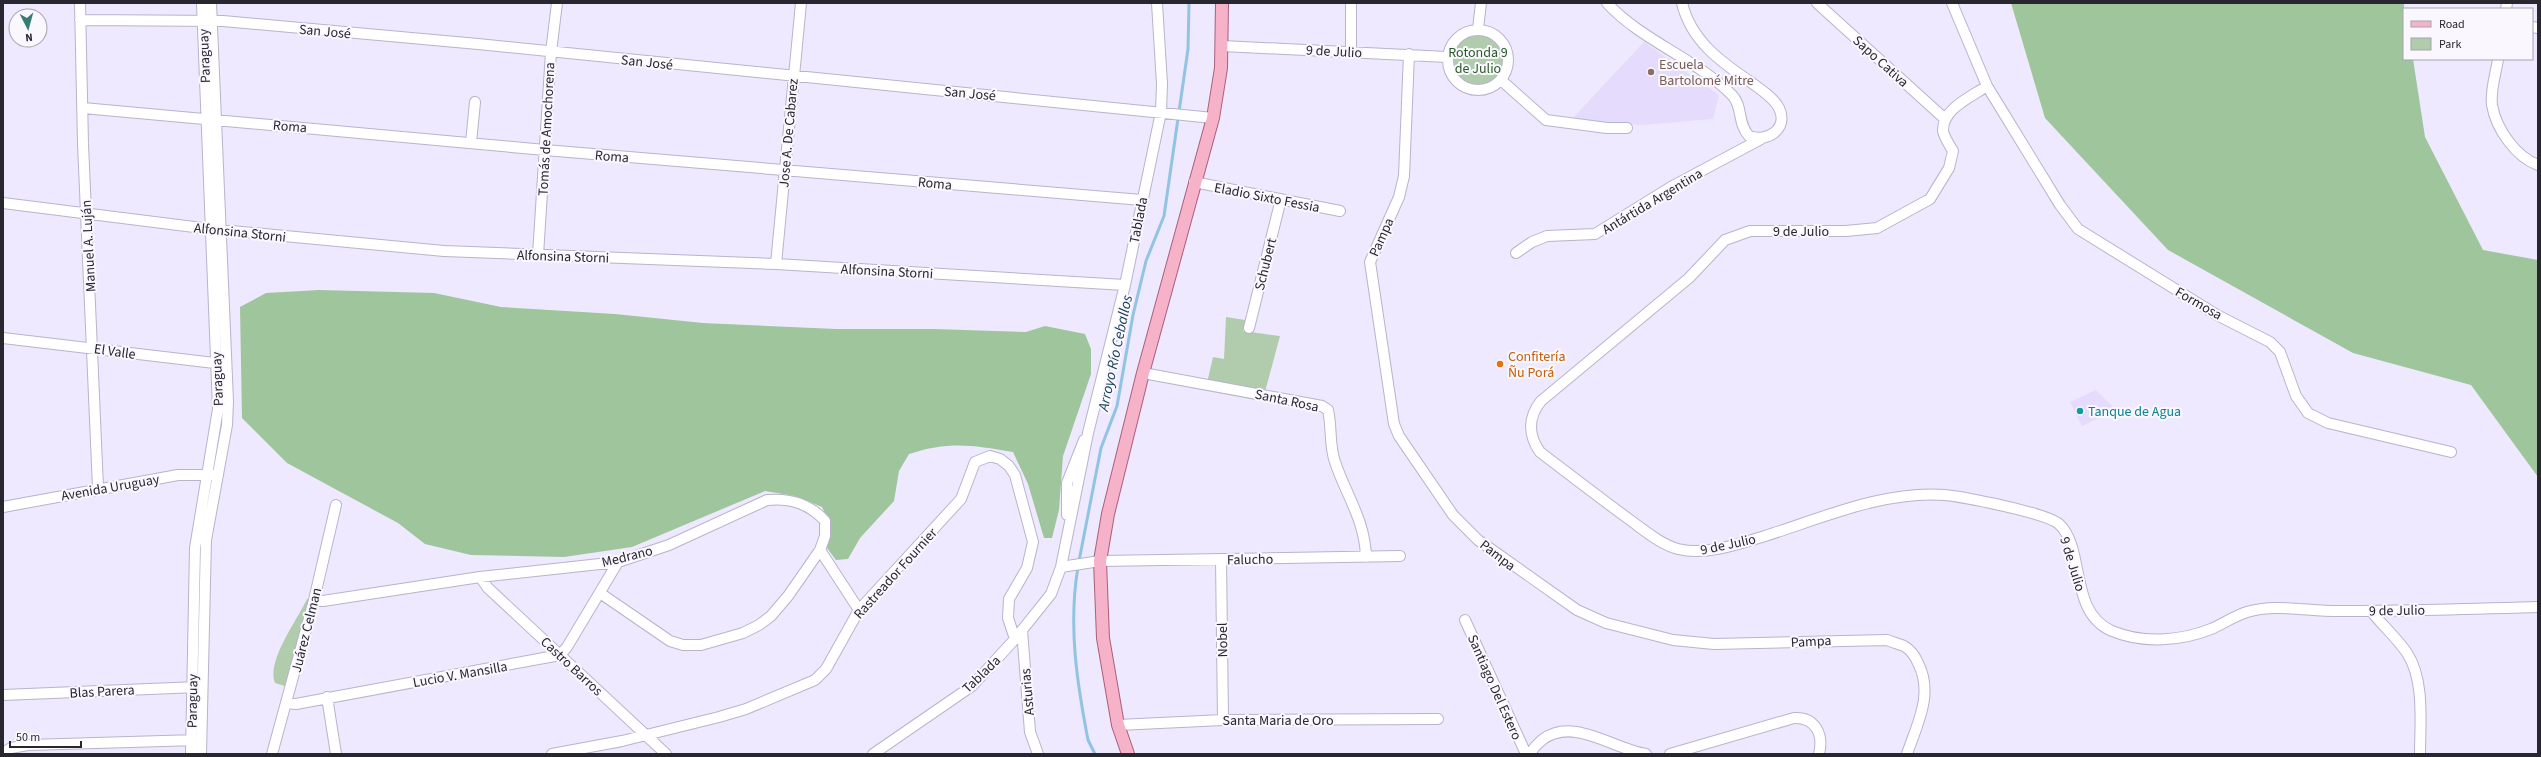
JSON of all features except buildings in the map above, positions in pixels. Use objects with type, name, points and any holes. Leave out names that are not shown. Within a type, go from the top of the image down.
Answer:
[{"type":"main road","points":[[1128,754],[1118,724],[1103,638],[1100,560],[1108,514],[1143,372],[1194,182],[1213,118],[1222,46],[1222,3]]},
{"type":"street","name":"Manuel A. Luján","points":[[80,3],[86,215],[98,488]]},
{"type":"street","name":"Paraguay","points":[[191,754],[196,740],[197,687],[206,540],[212,475],[227,425],[222,364],[215,230],[207,21],[202,3]]},
{"type":"street","name":"Paraguay","points":[[207,21],[211,3]]},
{"type":"street","name":"Tomás de Amochorena","points":[[538,254],[551,52],[557,3]]},
{"type":"street","name":"Jose A. De Cabarez","points":[[776,264],[801,3]]},
{"type":"street","name":"Tablada","points":[[873,754],[972,686],[1015,639],[1048,598],[1065,566],[1068,526],[1079,482],[1088,433],[1125,285],[1142,200],[1164,112],[1157,3]]},
{"type":"street","points":[[1351,3],[1351,52]]},
{"type":"street","points":[[1478,29],[1481,3]]},
{"type":"street","points":[[1607,3],[1638,30],[1699,70],[1732,95],[1737,102],[1743,130],[1749,136],[1762,139],[1774,134],[1779,126],[1781,117],[1779,108],[1761,90],[1714,56],[1688,21],[1682,3]]},
{"type":"street","name":"Sapo Cativa","points":[[1817,3],[1945,118]]},
{"type":"street","points":[[1945,118],[1951,111],[1987,86],[1952,3]]},
{"type":"street","name":"San José","points":[[80,20],[207,21],[551,52],[1213,118]]},
{"type":"street","points":[[1478,29],[1492,33],[1503,43],[1508,62],[1501,80],[1485,90],[1466,88],[1452,77],[1448,68],[1447,57],[1453,42],[1460,35],[1478,29]]},
{"type":"street","name":"9 de Julio","points":[[1222,46],[1447,57]]},
{"type":"street","name":"Pampa","points":[[1409,54],[1404,176],[1399,197],[1372,254],[1370,271],[1379,318],[1394,424],[1399,436],[1453,515],[1478,540],[1518,570],[1577,610],[1606,623],[1673,640],[1714,644],[1887,640],[1904,646],[1914,654],[1923,672],[1926,690],[1922,713],[1907,754]]},
{"type":"street","points":[[2498,60],[2492,95],[2495,115],[2514,149],[2529,162],[2538,165]]},
{"type":"street","points":[[1501,80],[1546,120],[1607,128],[1627,128]]},
{"type":"street","name":"Formosa","points":[[1987,86],[2060,205],[2078,229],[2217,315],[2270,342],[2280,352],[2296,396],[2308,413],[2328,423],[2451,452]]},
{"type":"street","points":[[471,143],[475,102]]},
{"type":"street","name":"Roma","points":[[83,108],[545,150],[1142,200]]},
{"type":"street","name":"9 de Julio","points":[[1945,118],[1943,133],[1953,151],[1949,168],[1930,199],[1877,228],[1846,231],[1750,231],[1725,240],[1689,278],[1541,401],[1532,411],[1532,440],[1540,452],[1653,537],[1675,548],[1690,551],[1705,551],[1750,540],[1880,501],[1920,495],[1944,495],[1974,500],[2045,518],[2059,524],[2067,537],[2085,604],[2097,621],[2111,631],[2142,639],[2181,637],[2210,629],[2246,613],[2261,610],[2371,611],[2538,607]]},
{"type":"street","name":"Antártida Argentina","points":[[1516,253],[1532,242],[1547,236],[1596,234],[1671,188],[1762,139]]},
{"type":"street","name":"Eladio Sixto Fessia","points":[[1194,182],[1340,211]]},
{"type":"street","name":"Schubert","points":[[1249,328],[1280,199]]},
{"type":"street","name":"Alfonsina Storni","points":[[3,203],[86,215],[215,230],[444,251],[776,264],[1125,285]]},
{"type":"street","name":"El Valle","points":[[3,338],[222,364]]},
{"type":"street","name":"Santa Rosa","points":[[1143,372],[1322,406],[1328,410],[1331,447],[1335,462],[1366,538],[1366,556]]},
{"type":"street","name":"Rastreador Fournier","points":[[552,754],[648,735],[746,709],[815,680],[826,669],[859,610],[961,499],[975,462],[990,456],[1000,459],[1009,466],[1015,475],[1032,542],[1027,568],[1009,599],[1008,618],[1015,639]]},
{"type":"street","name":"Avenida Uruguay","points":[[3,507],[98,488],[178,475],[212,475]]},
{"type":"street","name":"Medrano","points":[[314,600],[323,601],[480,577],[618,562],[669,545],[767,500],[776,499],[806,504],[818,514],[826,528],[820,550]]},
{"type":"street","name":"Juárez Celman","points":[[272,754],[314,600],[336,505]]},
{"type":"street","points":[[600,592],[670,641],[683,645],[701,645],[743,633],[771,616],[820,550],[859,610]]},
{"type":"street","name":"Falucho","points":[[1100,560],[1400,556]]},
{"type":"street","name":"Nobel","points":[[1221,559],[1223,720]]},
{"type":"street","points":[[1065,566],[1100,560]]},
{"type":"street","points":[[560,655],[568,647],[618,562]]},
{"type":"street","name":"Castro Barros","points":[[480,577],[488,588],[648,735],[666,754]]},
{"type":"street","points":[[2371,611],[2408,654],[2415,670],[2418,687],[2420,754]]},
{"type":"street","name":"Santiago Del Estero","points":[[1465,620],[1526,754]]},
{"type":"street","name":"Asturias","points":[[1022,630],[1030,732],[1038,754]]},
{"type":"street","name":"Lucio V. Mansilla","points":[[287,703],[296,704],[327,697],[560,655]]},
{"type":"street","name":"Blas Parera","points":[[3,695],[197,687]]},
{"type":"street","points":[[327,697],[336,754]]},
{"type":"street","points":[[1670,754],[1794,718],[1803,718],[1812,721],[1816,727],[1820,738],[1819,754]]},
{"type":"street","name":"Santa Maria de Oro","points":[[1118,724],[1223,720],[1438,719]]},
{"type":"street","points":[[1531,754],[1537,744],[1549,735],[1570,731],[1646,754]]},
{"type":"street","name":"Paraguay","points":[[196,740],[201,754]]},
{"type":"street","points":[[3,753],[18,746],[74,749],[196,740]]},
{"type":"shaded area","name":"Escuela Bartolomé Mitre","points":[[1644,42],[1719,95],[1713,119],[1643,125],[1570,121]]},
{"type":"shaded area","points":[[2096,390],[2116,410],[2082,426],[2070,402]]},
{"type":"green space","points":[[2011,3],[2404,3],[2403,60],[2413,60],[2425,137],[2483,250],[2538,260],[2538,477],[2471,385],[2353,353],[2168,250],[2045,118]]},
{"type":"green space","name":"Rotonda 9 de Julio","points":[[1472,30],[1484,30],[1495,35],[1503,43],[1508,54],[1506,72],[1495,85],[1484,90],[1472,90],[1461,85],[1453,77],[1448,66],[1448,54],[1453,43],[1461,35]]},
{"type":"green space","points":[[319,290],[434,293],[501,307],[615,314],[703,323],[836,329],[934,329],[1026,332],[1045,326],[1085,334],[1091,349],[1091,374],[1063,456],[1059,510],[1052,538],[1044,538],[1028,484],[1013,452],[973,446],[949,446],[936,447],[909,454],[899,471],[894,501],[860,538],[848,559],[836,560],[827,548],[830,523],[822,507],[795,496],[765,491],[632,547],[564,557],[471,555],[425,544],[398,523],[287,463],[242,418],[240,307],[266,293]]},
{"type":"green space","points":[[1226,317],[1245,320],[1243,331],[1280,336],[1265,392],[1207,383],[1213,357],[1224,359]]},
{"type":"green space","points":[[307,599],[312,600],[288,687],[275,683],[273,674],[275,663],[284,640]]},
{"type":"waterway","name":"Arroyo Río Ceballos","points":[[1079,561],[1101,448],[1117,406],[1133,315],[1146,261],[1164,216],[1188,49],[1189,3]]},
{"type":"waterway","name":"Arroyo Río Ceballos","points":[[1078,567],[1074,610],[1075,654],[1080,697],[1088,740],[1095,754]]},
{"type":"place","name":"Escuela Bartolomé Mitre","points":[[1651,72]]},
{"type":"place","name":"Confitería Ñu Porá","points":[[1500,364]]},
{"type":"place","name":"Tanque de Agua","points":[[2080,411]]}]
